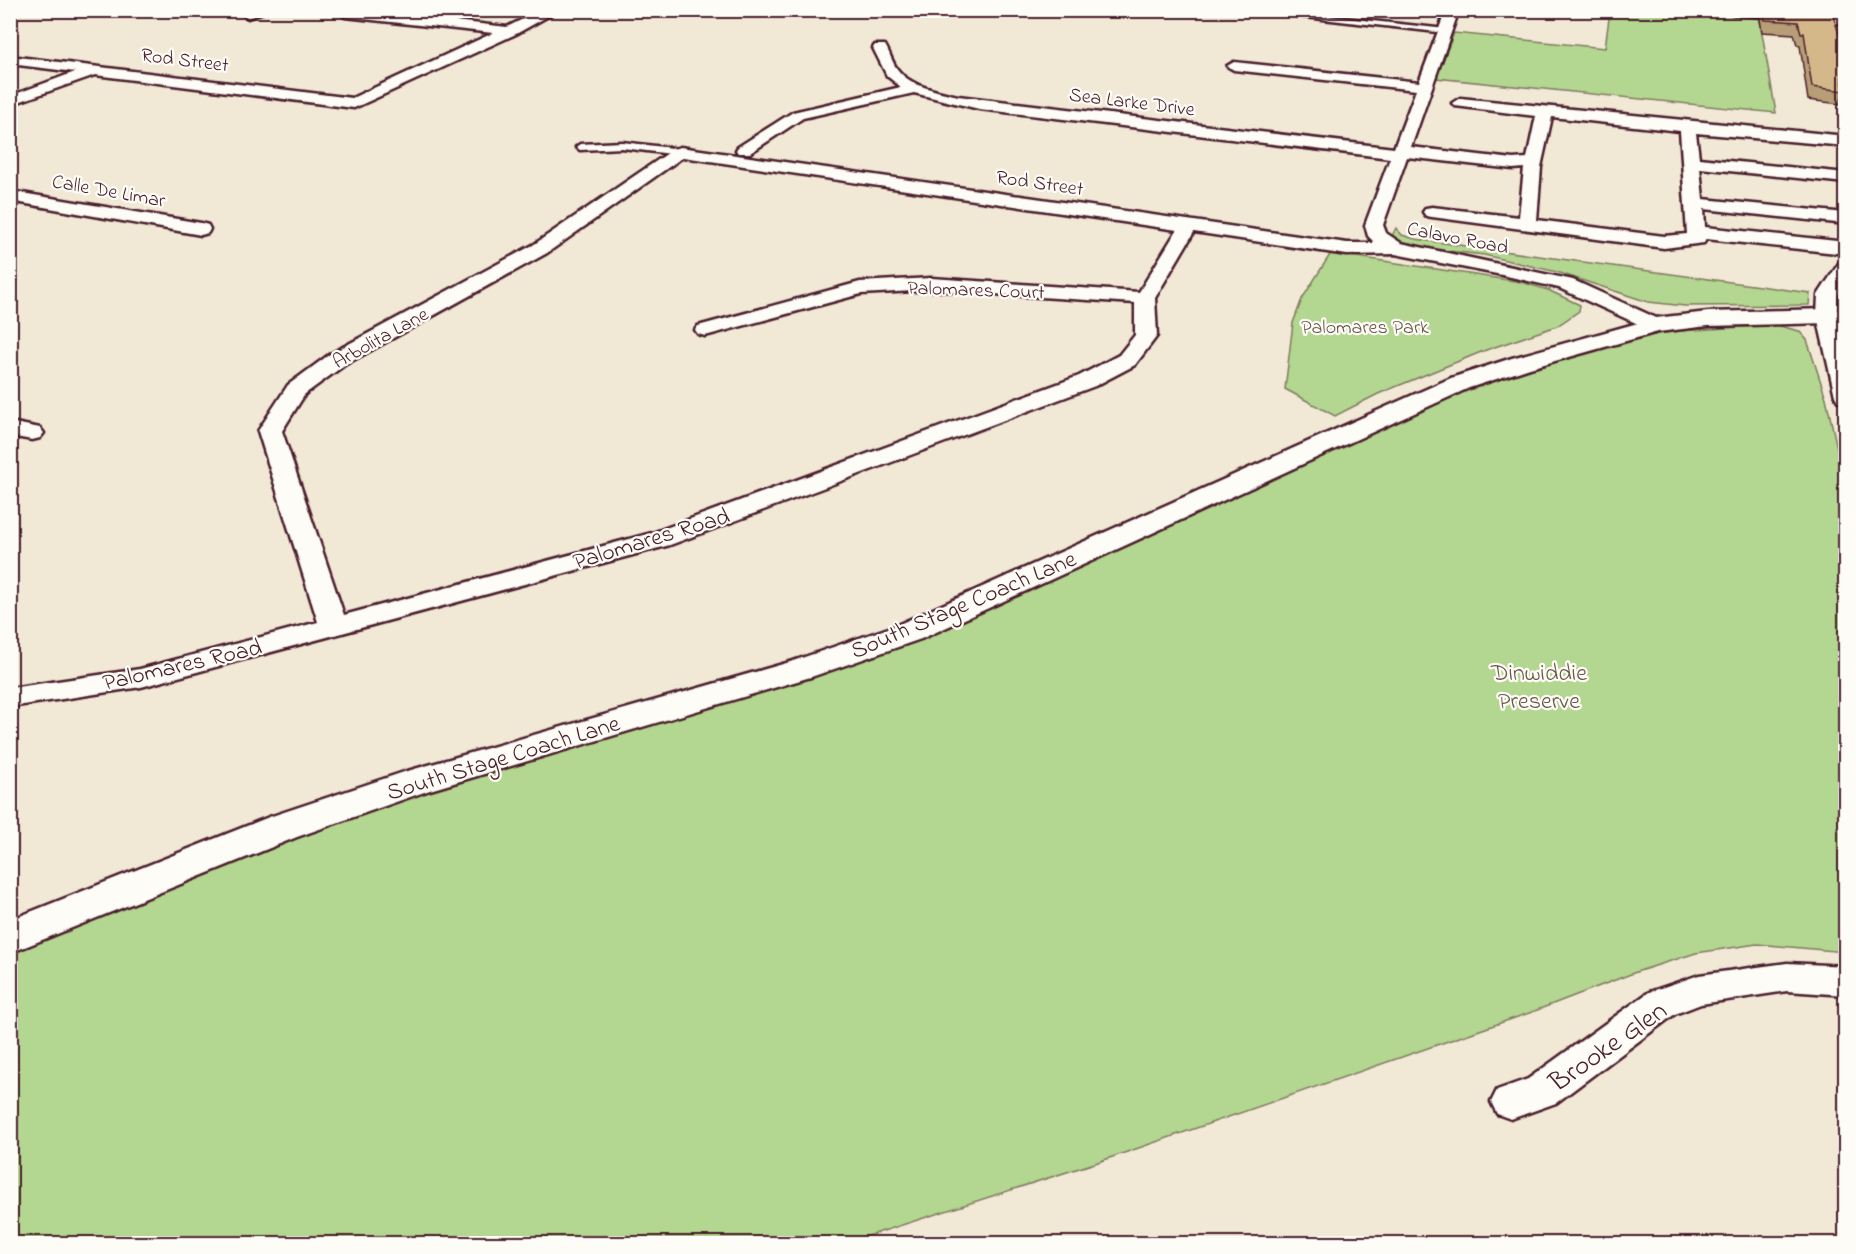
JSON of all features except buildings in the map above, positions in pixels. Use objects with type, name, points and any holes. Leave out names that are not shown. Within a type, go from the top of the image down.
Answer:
[{"type":"main road","name":"South Stage Coach Lane","points":[[10,937],[283,827],[406,785],[802,669],[909,632],[1460,383],[1521,363],[1656,325],[1708,319],[1836,317]]},
{"type":"street","points":[[342,10],[345,14],[511,31],[553,10]]},
{"type":"street","name":"Calavo Road","points":[[1453,10],[1374,225],[1377,236],[1395,248],[1502,269],[1566,285],[1656,325]]},
{"type":"street","points":[[1733,10],[1845,20]]},
{"type":"street","name":"Rod Street","points":[[10,60],[354,103],[511,31]]},
{"type":"street","name":"Sea Larke Drive","points":[[880,48],[893,74],[916,88],[979,104],[1403,149],[1513,164],[1534,162]]},
{"type":"street","points":[[1234,66],[1425,87]]},
{"type":"street","points":[[10,100],[94,70]]},
{"type":"street","points":[[744,150],[798,116],[916,88]]},
{"type":"street","points":[[1460,103],[1845,141]]},
{"type":"street","points":[[1527,224],[1534,162],[1545,112]]},
{"type":"street","points":[[1432,212],[1664,242],[1697,239],[1688,127]]},
{"type":"street","name":"Rod Street","points":[[680,152],[1347,249],[1395,248]]},
{"type":"street","name":"Arbolita Lane","points":[[334,627],[270,431],[296,390],[338,358],[540,249],[680,152]]},
{"type":"street","points":[[1691,162],[1845,178]]},
{"type":"street","name":"Calle De Limar","points":[[10,196],[201,229]]},
{"type":"street","points":[[1694,203],[1845,219]]},
{"type":"street","points":[[1145,298],[1188,227]]},
{"type":"street","points":[[1696,231],[1845,248]]},
{"type":"street","points":[[1845,267],[1828,295],[1836,317],[1845,396]]},
{"type":"street","name":"Palomares Court","points":[[705,330],[860,288],[931,284],[1145,298]]},
{"type":"street","name":"Palomares Road","points":[[10,698],[141,678],[661,539],[1087,381],[1126,360],[1146,336],[1145,298]]},
{"type":"street","name":"Brooke Glen","points":[[1511,1102],[1542,1091],[1662,1003],[1698,990],[1787,977],[1845,981]]},
{"type":"lane","points":[[248,16],[266,10]]},
{"type":"lane","points":[[1298,15],[1446,31]]},
{"type":"lane","points":[[580,147],[622,145],[680,152]]},
{"type":"green space","points":[[1700,10],[1759,16],[1776,113],[1436,78],[1454,33],[1605,48],[1610,11]]},
{"type":"green space","points":[[1396,228],[1402,235],[1415,239],[1810,293],[1809,305],[1685,306],[1648,302],[1557,272],[1484,255],[1413,247],[1391,238]]},
{"type":"green space","name":"Palomares Park","points":[[1331,253],[1521,282],[1548,290],[1580,305],[1579,311],[1557,326],[1486,350],[1378,394],[1335,416],[1285,389],[1293,323],[1302,299]]},
{"type":"green space","name":"Dinwiddie Preserve","points":[[1776,325],[1799,331],[1807,340],[1826,398],[1846,489],[1845,952],[1757,944],[1696,953],[1636,972],[1532,1012],[1098,1162],[846,1243],[11,1244],[10,945],[54,926],[429,791],[937,626],[1443,397],[1540,359],[1617,340],[1679,331]]}]
